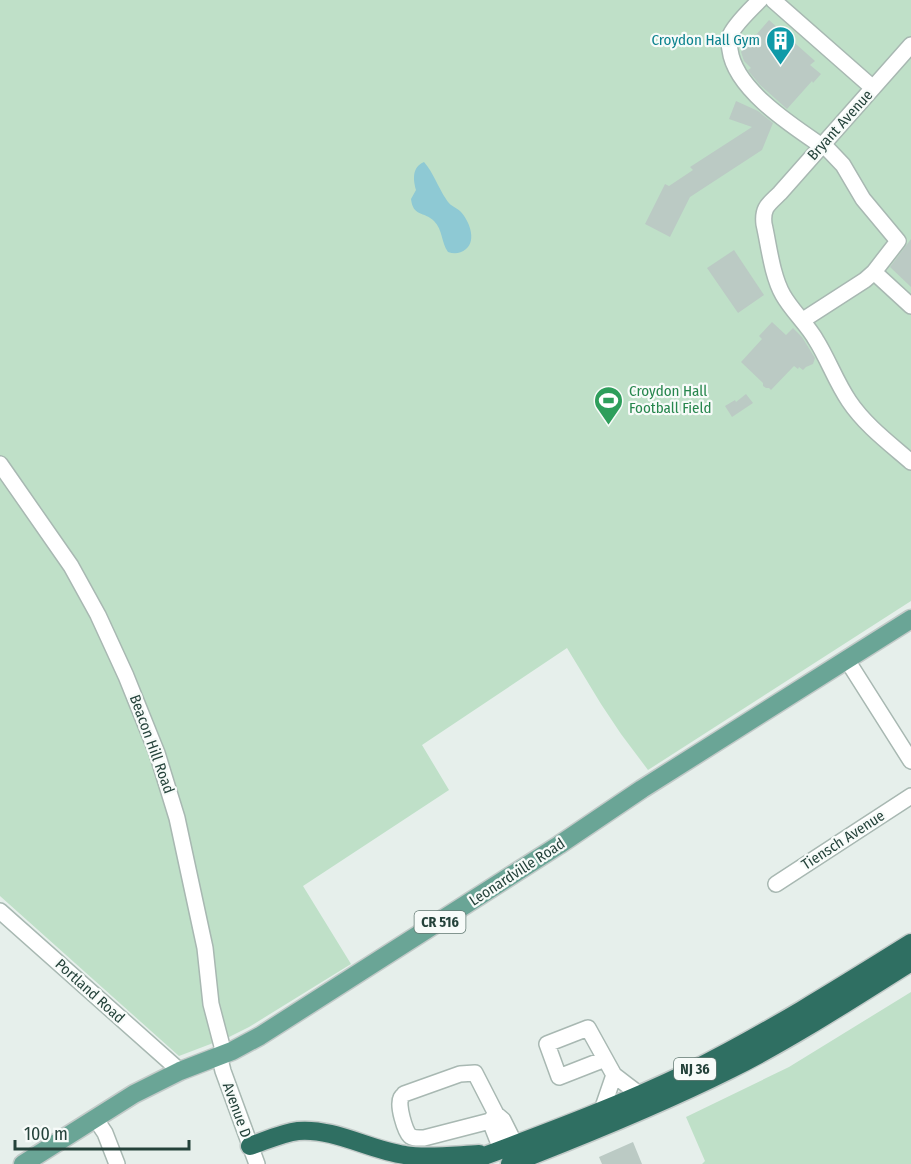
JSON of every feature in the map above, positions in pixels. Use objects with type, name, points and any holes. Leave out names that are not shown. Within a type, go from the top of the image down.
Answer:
[{"type":"highway","name":"NJ 36","points":[[504,1153],[688,1072],[767,1031],[911,943]]},
{"type":"highway","name":"NJ 36","points":[[463,1164],[616,1122],[733,1068],[807,1027],[911,962]]},
{"type":"highway","points":[[250,1146],[299,1131],[320,1132],[405,1155],[504,1153]]},
{"type":"main road","name":"Leonardville Road","points":[[23,1164],[134,1094],[180,1071],[243,1046],[911,619]]},
{"type":"street","points":[[760,0],[730,35],[730,51],[741,78],[755,94],[795,127],[823,145],[843,165],[863,199],[898,241],[865,280],[803,320],[818,342],[844,393],[855,409],[911,462]]},
{"type":"street","points":[[773,0],[873,88]]},
{"type":"street","name":"Bryant Avenue","points":[[803,320],[784,297],[778,284],[764,224],[764,211],[911,45]]},
{"type":"street","points":[[874,272],[911,306]]},
{"type":"street","name":"Beacon Hill Road","points":[[0,464],[71,566],[98,615],[143,715],[177,818],[187,859],[205,948],[211,1004],[222,1046],[222,1056]]},
{"type":"street","points":[[847,660],[911,761]]},
{"type":"street","name":"Tiensch Avenue","points":[[776,884],[911,796]]},
{"type":"street","name":"Portland Road","points":[[0,911],[180,1071]]},
{"type":"street","name":"Avenue D","points":[[222,1056],[224,1075],[257,1164]]},
{"type":"street","points":[[605,1059],[614,1075],[639,1094]]},
{"type":"street","points":[[493,1118],[475,1072],[460,1074],[404,1095],[400,1099],[399,1107],[407,1132],[416,1139],[493,1118],[504,1120],[504,1153]]},
{"type":"street","points":[[602,1110],[614,1075]]},
{"type":"street","points":[[95,1118],[105,1133],[117,1164]]},
{"type":"green space","points":[[0,0],[911,0],[911,601],[648,770],[601,704],[567,648],[422,745],[449,790],[303,886],[351,964],[249,1027],[179,1056],[0,896]]},
{"type":"green space","points":[[911,992],[911,1164],[702,1164],[705,1161],[686,1117],[789,1067]]},
{"type":"water","points":[[424,162],[447,201],[460,211],[469,225],[471,241],[462,252],[448,252],[441,232],[434,221],[414,209],[412,205],[411,199],[416,190],[415,170]]},
{"type":"building","name":"Croydon Hall Gym","points":[[769,20],[815,61],[810,65],[821,74],[787,109],[750,73],[748,70],[751,68],[744,61],[741,52]]},
{"type":"building","points":[[736,101],[758,111],[773,123],[762,150],[690,197],[670,237],[645,224],[665,184],[669,186],[693,170],[690,167],[752,127],[729,119]]},
{"type":"building","points":[[911,239],[911,287],[890,267]]},
{"type":"building","points":[[734,250],[764,295],[738,313],[707,268]]},
{"type":"building","points":[[772,322],[786,335],[793,328],[802,337],[815,358],[813,364],[803,370],[794,366],[771,390],[763,386],[763,383],[741,362],[762,339],[759,336]]},
{"type":"building","points":[[746,394],[753,403],[732,417],[725,406],[735,400],[736,402]]},
{"type":"building","points":[[633,1142],[642,1164],[602,1164],[599,1157]]},
{"type":"place","name":"Croydon Hall Gym","points":[[781,66]]},
{"type":"place","name":"Croydon Hall Football Field","points":[[608,426]]}]
